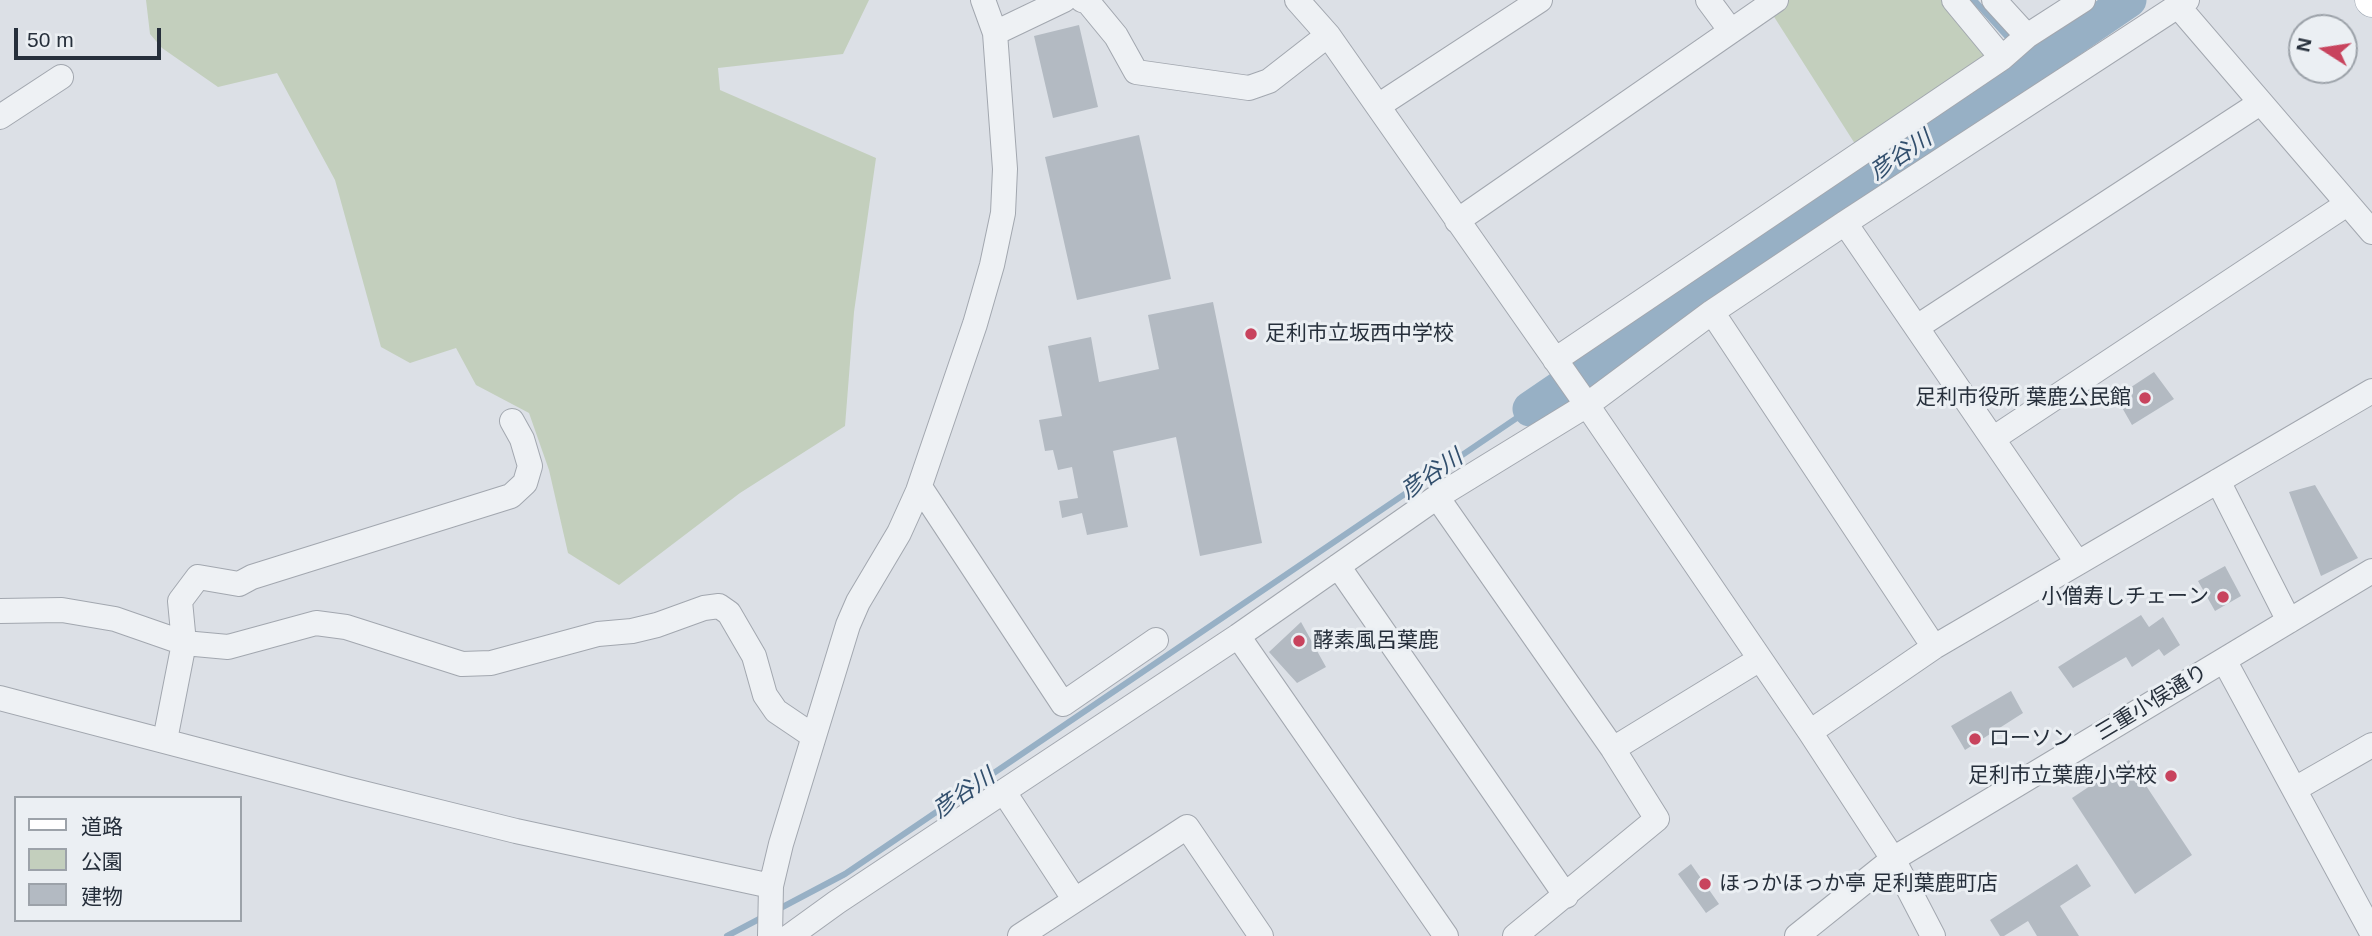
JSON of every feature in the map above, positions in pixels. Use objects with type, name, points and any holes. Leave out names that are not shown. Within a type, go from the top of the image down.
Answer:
[{"type":"street","points":[[983,0],[995,33],[1003,134],[1003,213],[975,324],[920,487],[899,533],[858,602],[848,625],[813,736],[771,891],[777,935],[837,902],[1004,792],[1238,636],[1437,497],[1712,312],[2182,3],[2260,103],[2372,232]]},
{"type":"street","points":[[995,33],[1064,0]]},
{"type":"street","points":[[1082,0],[1088,2],[1116,36],[1136,72],[1249,88],[1269,80],[1323,18]]},
{"type":"street","points":[[1297,0],[1323,18],[1378,106],[1810,732],[1894,859],[1933,936]]},
{"type":"street","points":[[1378,106],[1540,0]]},
{"type":"street","points":[[1708,0],[1731,31]]},
{"type":"street","points":[[1457,220],[1776,0]]},
{"type":"street","points":[[1954,0],[2001,58]]},
{"type":"street","points":[[1994,0],[2027,36]]},
{"type":"street","points":[[1559,366],[2001,58],[2027,36],[2083,0]]},
{"type":"street","points":[[0,117],[61,77]]},
{"type":"street","points":[[1917,327],[2260,103]]},
{"type":"street","points":[[1994,438],[2347,204]]},
{"type":"street","points":[[1845,223],[2077,562]]},
{"type":"street","points":[[1712,312],[1934,647]]},
{"type":"street","points":[[1810,732],[1934,647],[2372,391]]},
{"type":"street","points":[[165,740],[184,643],[180,601],[198,577],[240,584],[252,577],[511,496],[525,483],[530,466],[522,439],[512,421]]},
{"type":"street","points":[[2218,481],[2289,621]]},
{"type":"street","points":[[920,487],[1063,704],[1156,640]]},
{"type":"street","points":[[1437,497],[1613,749],[1657,819],[1515,936]]},
{"type":"street","points":[[1338,566],[1566,895]]},
{"type":"street","name":"三重小俣通り","points":[[1797,936],[1894,859],[2372,571]]},
{"type":"street","points":[[0,611],[62,610],[115,619],[184,643],[228,647],[316,624],[346,627],[461,664],[491,663],[598,634],[632,631],[657,625],[704,608],[719,606],[729,612],[754,656],[765,695],[776,711],[813,736]]},
{"type":"street","points":[[1238,636],[1446,936]]},
{"type":"street","points":[[1613,749],[1760,659]]},
{"type":"street","points":[[2224,660],[2369,919]]},
{"type":"street","points":[[0,698],[347,789],[771,891]]},
{"type":"street","points":[[2295,789],[2372,745]]},
{"type":"street","points":[[1004,792],[1074,899]]},
{"type":"street","points":[[1020,936],[1187,827],[1261,936]]},
{"type":"green space","points":[[146,0],[869,0],[843,54],[718,68],[720,90],[876,158],[854,312],[845,426],[740,493],[619,585],[568,553],[549,470],[529,413],[476,385],[456,348],[410,363],[381,347],[335,180],[277,73],[218,87],[162,48],[150,34]]},
{"type":"green space","points":[[1787,0],[1947,0],[1993,56],[1857,147],[1771,12]]},
{"type":"building","points":[[1079,25],[1098,107],[1053,118],[1034,36]]},
{"type":"building","points":[[1139,135],[1171,279],[1077,300],[1045,157]]},
{"type":"building","points":[[1213,302],[1262,543],[1200,556],[1176,437],[1113,451],[1128,527],[1087,535],[1082,513],[1062,518],[1059,501],[1078,498],[1072,467],[1058,470],[1053,450],[1045,451],[1039,420],[1062,416],[1048,346],[1091,337],[1099,382],[1159,369],[1148,315]]},
{"type":"building","name":"足利市役所 葉鹿公民館","points":[[2154,372],[2174,399],[2132,425],[2116,397]]},
{"type":"building","points":[[2315,485],[2358,558],[2321,576],[2289,492]]},
{"type":"building","points":[[2225,566],[2241,596],[2215,611],[2198,581]]},
{"type":"building","points":[[2141,615],[2149,627],[2163,617],[2180,645],[2164,656],[2159,649],[2132,667],[2126,657],[2073,688],[2058,667]]},
{"type":"building","points":[[1301,622],[1326,667],[1297,683],[1269,652]]},
{"type":"building","points":[[2011,691],[2023,713],[1965,750],[1951,726]]},
{"type":"building","points":[[2129,760],[2192,855],[2135,894],[2072,798]]},
{"type":"building","points":[[1691,864],[1719,904],[1706,913],[1678,874]]},
{"type":"building","points":[[2077,864],[2091,886],[2060,906],[2079,936],[2037,936],[2028,921],[2000,936],[1990,920]]},
{"type":"waterway","points":[[1974,0],[2013,43]]},
{"type":"waterway","name":"彦谷川","points":[[1530,409],[2129,0]]},
{"type":"waterway","points":[[2020,51],[2033,65]]},
{"type":"waterway","name":"彦谷川","points":[[775,911],[845,874],[1530,409]]},
{"type":"waterway","name":"彦谷川","points":[[727,936],[763,917]]},
{"type":"place","name":"足利市立坂西中学校","points":[[1251,334]]},
{"type":"place","name":"足利市役所 葉鹿公民館","points":[[2145,398]]},
{"type":"place","name":"小僧寿しチェーン","points":[[2223,597]]},
{"type":"place","name":"酵素風呂葉鹿","points":[[1299,641]]},
{"type":"place","name":"ローソン","points":[[1975,739]]},
{"type":"place","name":"足利市立葉鹿小学校","points":[[2171,776]]},
{"type":"place","name":"ほっかほっか亭 足利葉鹿町店","points":[[1705,884]]}]
